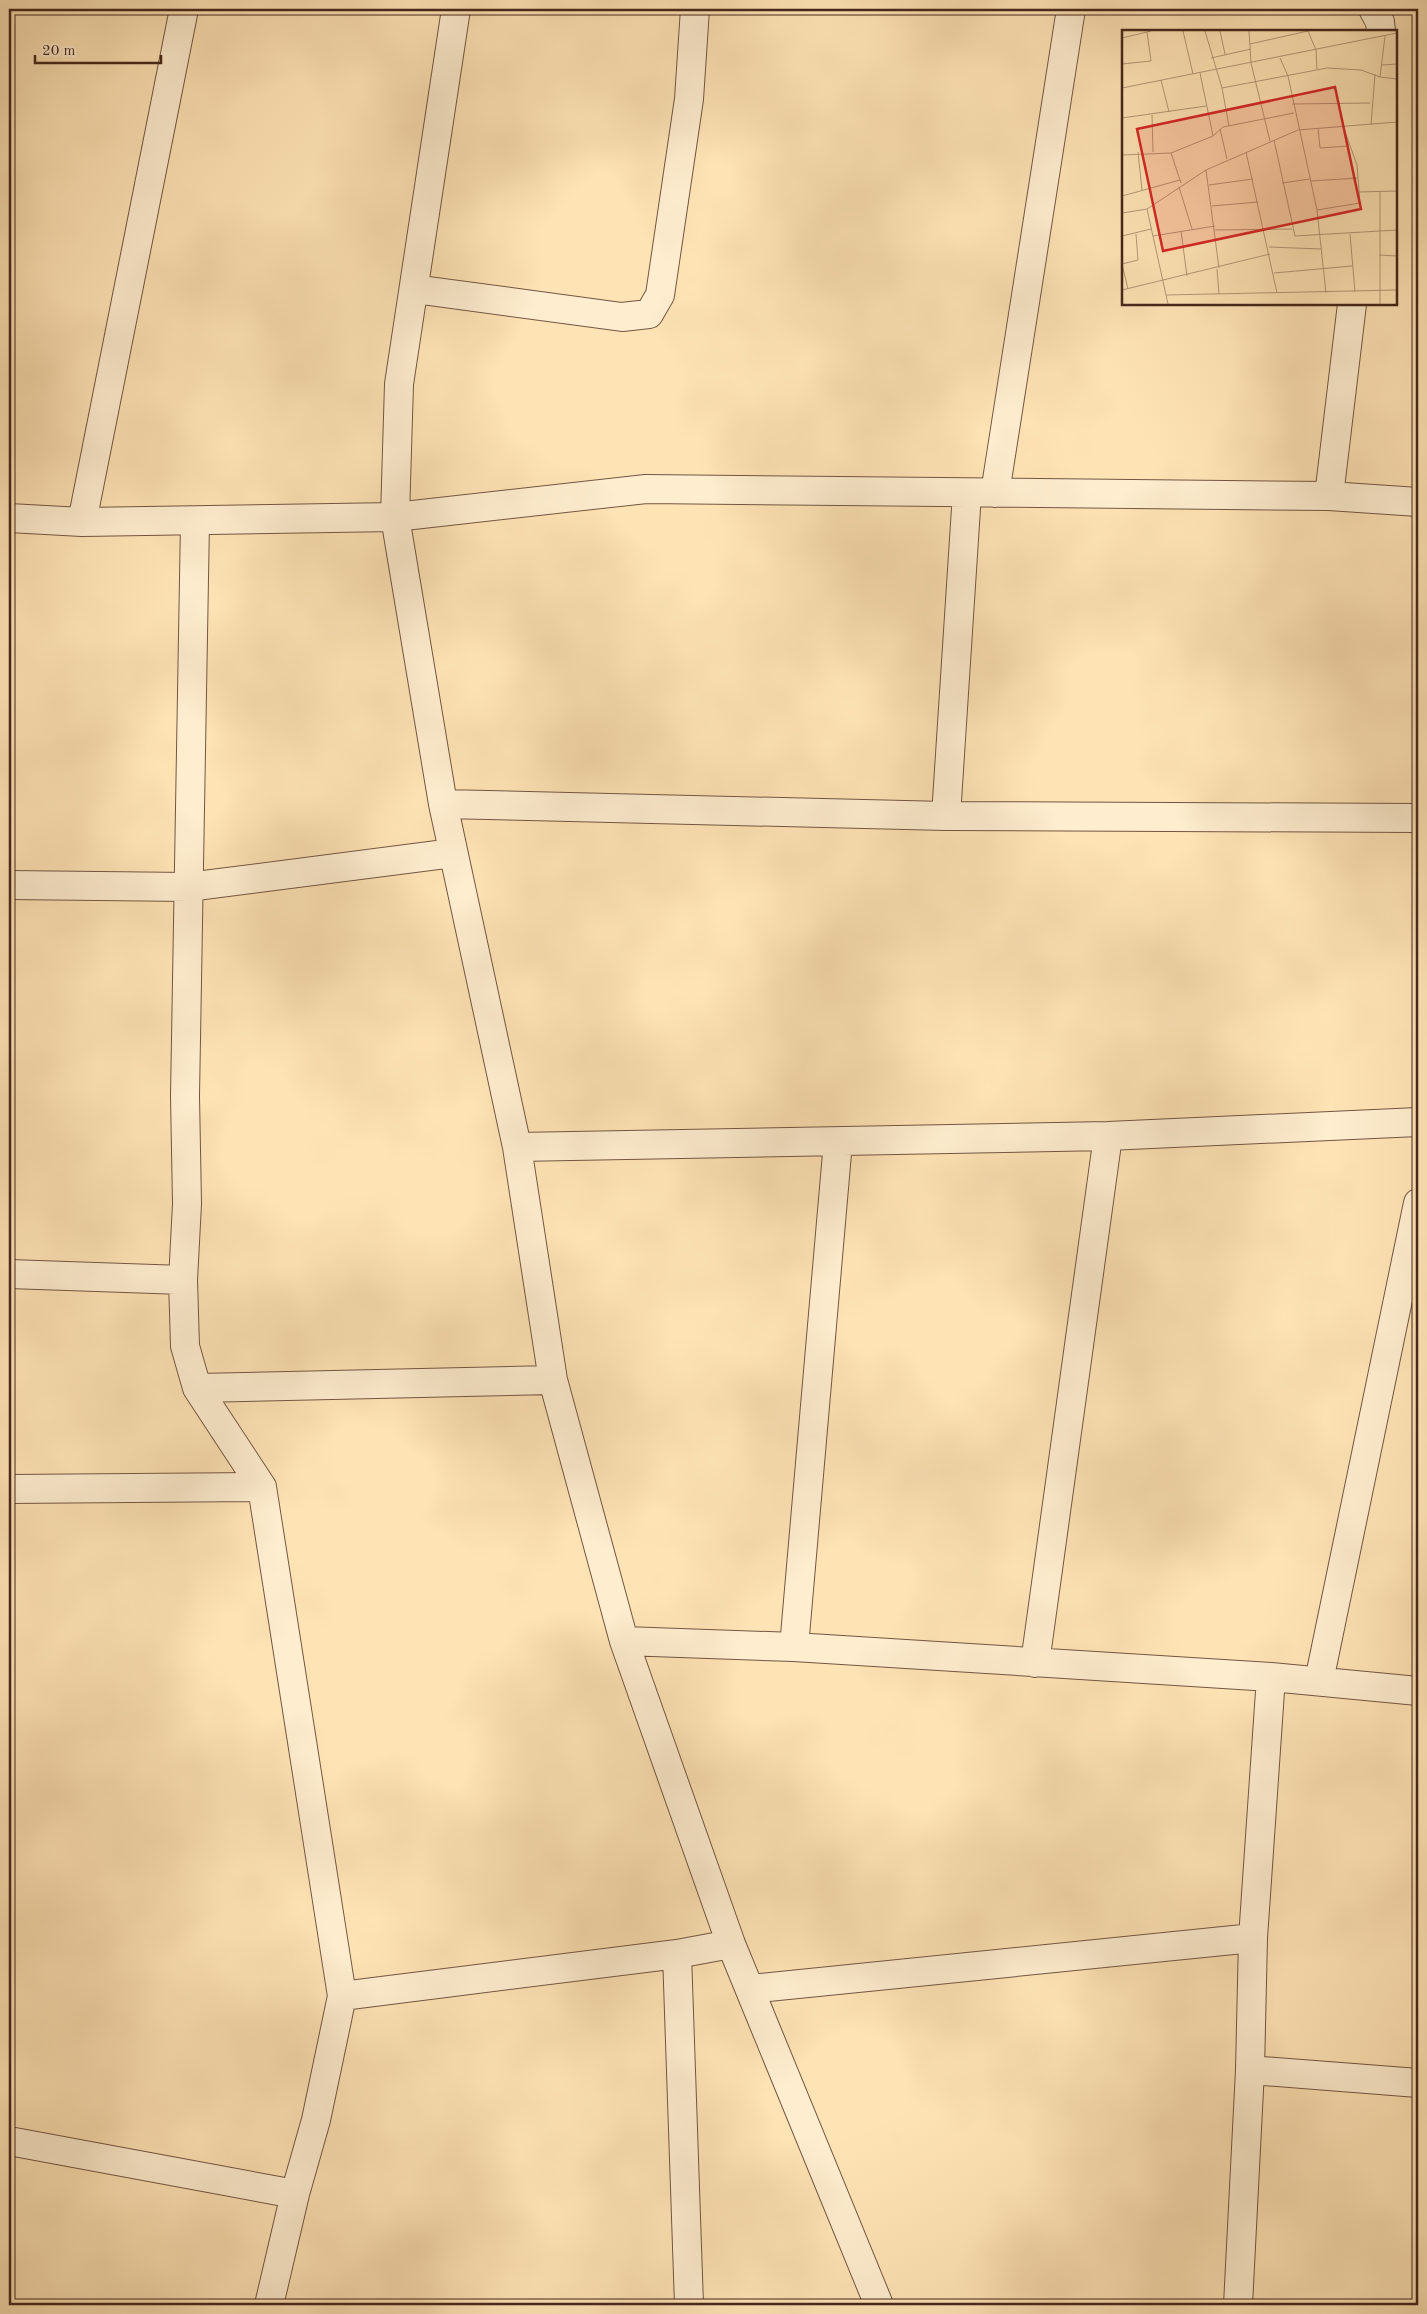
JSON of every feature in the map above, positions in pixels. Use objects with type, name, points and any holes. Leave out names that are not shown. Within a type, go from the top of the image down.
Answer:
[{"type":"street","points":[[82,522],[184,9]]},
{"type":"street","points":[[456,9],[399,384],[395,517],[443,804],[517,1147],[553,1380],[624,1641],[731,1944],[879,2305]]},
{"type":"street","points":[[414,289],[622,317],[648,314],[660,295],[689,99],[695,9]]},
{"type":"street","points":[[995,493],[1071,9]]},
{"type":"street","points":[[1373,9],[1380,22],[1381,30]]},
{"type":"street","points":[[1329,496],[1352,305]]},
{"type":"street","points":[[9,518],[82,522],[395,517],[646,489],[1329,496],[1418,502]]},
{"type":"street","points":[[946,816],[967,493]]},
{"type":"street","points":[[195,521],[185,1096],[187,1204],[183,1280],[185,1346],[197,1388],[262,1487],[342,1996],[316,2120],[295,2194],[269,2305]]},
{"type":"street","points":[[443,804],[946,816],[1418,818]]},
{"type":"street","points":[[9,886],[188,888],[453,853]]},
{"type":"street","points":[[517,1147],[1108,1136],[1418,1122]]},
{"type":"street","points":[[1035,1663],[1108,1136]]},
{"type":"street","points":[[794,1647],[838,1142]]},
{"type":"street","points":[[1319,1680],[1418,1203]]},
{"type":"street","points":[[9,1274],[183,1280]]},
{"type":"street","points":[[197,1388],[553,1380]]},
{"type":"street","points":[[9,1489],[262,1487]]},
{"type":"street","points":[[624,1641],[794,1647],[1272,1677],[1418,1691]]},
{"type":"street","points":[[1238,2305],[1250,2070],[1253,1938],[1272,1677]]},
{"type":"street","points":[[750,1989],[1253,1938]]},
{"type":"street","points":[[342,1996],[677,1954],[731,1944]]},
{"type":"street","points":[[677,1954],[689,2305]]},
{"type":"street","points":[[1250,2070],[1418,2083]]},
{"type":"street","points":[[9,2141],[295,2194]]}]
